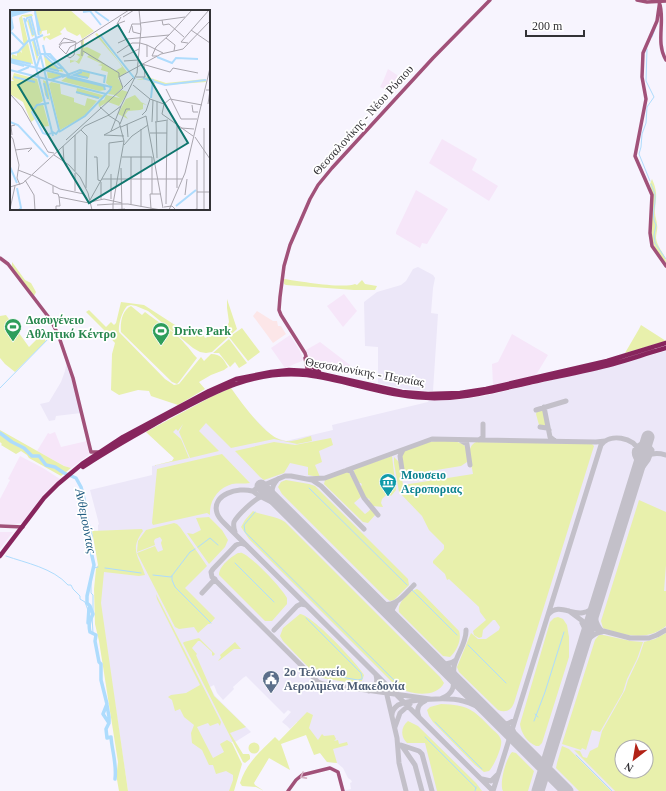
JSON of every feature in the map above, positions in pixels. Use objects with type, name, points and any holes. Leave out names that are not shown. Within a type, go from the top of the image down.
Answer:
[{"type":"main road","name":"Θεσσαλονίκης - Νέου Ρύσιου","points":[[310,373],[309,363],[304,351],[279,310],[285,261],[290,245],[310,199],[318,185],[332,168],[411,81],[490,0]]},
{"type":"main road","points":[[637,0],[666,1]]},
{"type":"main road","points":[[660,1],[664,8],[665,16],[662,48],[666,60]]},
{"type":"main road","points":[[660,1],[657,21],[643,53],[642,77],[646,99],[636,156],[652,196],[650,233],[652,246],[666,266]]},
{"type":"main road","points":[[0,258],[8,264],[50,319],[58,334],[73,378],[91,452],[90,458]]},
{"type":"main road","name":"Θεσσαλονίκης - Περαίας","points":[[2,555],[23,527],[66,478],[122,442],[206,396],[245,380],[265,376],[320,373],[402,392],[428,394],[455,393],[486,389],[607,361],[666,343]]},
{"type":"main road","name":"Θεσσαλονίκης - Περαίας","points":[[75,472],[99,452],[154,420],[202,394],[228,382],[249,376],[289,370],[310,373],[407,396],[432,398],[461,397],[495,391],[611,364],[666,348]]},
{"type":"main road","name":"Θεσσαλονίκης - Νέου Ρύσιου","points":[[304,351],[310,373]]},
{"type":"main road","points":[[309,363],[320,373]]},
{"type":"main road","points":[[91,452],[99,452]]},
{"type":"main road","points":[[0,526],[23,527]]},
{"type":"main road","points":[[288,791],[299,777],[330,768],[337,770],[340,775],[344,791]]},
{"type":"shaded area","points":[[388,69],[403,79],[394,94],[380,87]]},
{"type":"shaded area","points":[[442,139],[477,159],[472,170],[498,186],[489,201],[429,163]]},
{"type":"shaded area","points":[[416,190],[448,209],[427,244],[422,243],[420,248],[396,234]]},
{"type":"shaded area","points":[[418,267],[433,275],[435,278],[431,313],[438,314],[433,391],[406,389],[378,383],[378,347],[365,346],[364,302],[377,292],[401,285],[406,281],[413,269]]},
{"type":"shaded area","points":[[344,294],[357,311],[343,327],[327,306]]},
{"type":"shaded area","points":[[257,311],[273,321],[277,321],[278,326],[281,326],[286,334],[273,343],[253,316]]},
{"type":"shaded area","points":[[512,334],[548,355],[536,375],[493,385],[492,364],[498,362]]},
{"type":"shaded area","points":[[290,335],[303,359],[302,361],[285,368],[271,348]]},
{"type":"shaded area","points":[[320,342],[350,365],[347,372],[315,367],[311,363],[306,350]]},
{"type":"shaded area","points":[[666,351],[666,791],[343,791],[351,789],[350,783],[352,782],[348,778],[343,768],[337,763],[327,762],[297,722],[290,729],[282,722],[291,712],[288,710],[284,714],[246,676],[233,687],[234,689],[223,700],[217,693],[214,685],[210,687],[215,696],[251,732],[235,742],[231,742],[239,761],[232,791],[128,791],[100,603],[99,524],[90,490],[152,475],[152,466],[173,461],[174,458],[146,432],[231,388],[247,411],[273,437],[286,441],[333,430],[332,425],[428,402],[429,400],[456,400],[484,396],[603,368]]},
{"type":"shaded area","points":[[67,361],[81,413],[56,416],[55,420],[49,421],[40,404],[49,402],[61,382]]},
{"type":"shaded area","points":[[55,432],[61,447],[87,441],[90,454],[71,468],[64,466],[37,451],[48,433],[50,434]]},
{"type":"shaded area","points":[[20,456],[60,479],[43,495],[22,523],[0,524],[0,499]]},
{"type":"shaded area","points":[[0,532],[13,532],[0,549]]},
{"type":"green space","points":[[652,179],[656,193],[656,238],[665,257],[666,263],[656,250],[652,238],[652,199],[650,184]]},
{"type":"green space","points":[[12,262],[25,280],[31,283],[36,292],[34,296],[12,267]]},
{"type":"green space","points":[[284,279],[341,286],[357,285],[362,280],[365,284],[377,286],[375,290],[354,290],[286,285],[284,284]]},
{"type":"green space","points":[[227,299],[237,329],[212,352],[200,352],[193,348],[148,311],[136,306],[127,306],[120,322],[119,332],[165,379],[174,385],[179,384],[201,357],[204,361],[211,354],[217,355],[221,358],[228,367],[199,382],[205,389],[178,405],[151,396],[149,391],[138,390],[119,395],[111,390],[112,354],[115,343],[106,333],[100,337],[98,335],[104,330],[86,312],[89,310],[106,327],[111,322],[114,325],[116,323],[121,302],[144,305],[189,334],[201,331],[205,338],[221,332],[227,327],[229,322]]},
{"type":"green space","name":"Drive Park","points":[[131,306],[142,315],[145,312],[172,332],[182,340],[197,358],[177,384],[172,382],[121,332],[122,317],[126,310]]},
{"type":"green space","name":"Δασυγένειο Αθλητικό Κέντρο","points":[[6,315],[29,347],[43,333],[46,335],[46,341],[15,372],[0,358],[0,316]]},
{"type":"green space","points":[[641,325],[666,341],[625,353],[639,329]]},
{"type":"green space","points":[[242,328],[260,352],[248,361],[229,337]]},
{"type":"green space","points":[[229,339],[247,363],[239,368],[235,362],[230,367],[219,353],[213,353]]},
{"type":"green space","points":[[231,388],[256,420],[271,435],[286,441],[311,436],[312,441],[297,444],[274,439],[231,448],[206,423],[199,431],[219,451],[190,458],[179,432],[183,424],[178,431],[176,429],[173,432],[181,439],[189,458],[152,466],[172,461],[174,458],[146,432]]},
{"type":"green space","points":[[538,409],[544,411],[546,424],[544,427],[539,425],[536,414]]},
{"type":"green space","points":[[0,430],[64,466],[71,468],[61,476],[29,458],[21,451],[16,454],[1,445]]},
{"type":"green space","points":[[331,438],[333,445],[319,451],[322,462],[315,465],[320,477],[308,475],[308,467],[290,463],[284,473],[264,480],[235,451],[274,442],[295,445]]},
{"type":"green space","points":[[429,442],[460,442],[468,454],[467,462],[461,466],[412,474],[405,471],[401,461],[401,456],[404,451]]},
{"type":"green space","points":[[476,442],[592,444],[594,446],[514,703],[509,710],[505,711],[498,710],[459,672],[457,667],[471,633],[478,639],[486,639],[499,630],[500,627],[495,620],[493,620],[483,630],[482,637],[479,638],[474,635],[473,631],[486,620],[480,612],[479,607],[449,579],[447,580],[445,574],[433,563],[433,561],[444,549],[444,545],[429,530],[422,516],[399,492],[394,463],[394,457],[399,462],[403,485],[473,474],[470,461],[470,448]]},
{"type":"green space","points":[[222,454],[250,483],[232,484],[219,492],[215,496],[211,505],[210,515],[207,513],[153,525],[157,469]]},
{"type":"green space","points":[[392,456],[396,490],[391,496],[388,493],[382,499],[381,503],[383,507],[373,506],[368,501],[370,499],[366,498],[360,487],[362,485],[361,483],[357,483],[354,476],[354,469]]},
{"type":"green space","points":[[348,471],[362,496],[354,503],[365,514],[371,508],[376,514],[368,523],[363,522],[324,484],[325,480]]},
{"type":"green space","points":[[286,480],[315,486],[408,579],[409,585],[394,600],[390,601],[386,598],[282,494],[278,487],[281,482]]},
{"type":"green space","points":[[639,500],[666,512],[666,565],[664,591],[666,591],[666,626],[655,633],[643,636],[618,633],[603,628],[601,621]]},
{"type":"green space","points":[[253,511],[285,522],[440,677],[444,683],[440,688],[435,691],[421,694],[407,691],[395,685],[249,539],[241,527]]},
{"type":"green space","points":[[209,517],[222,530],[228,540],[225,547],[209,564],[187,533],[193,534],[201,530],[196,518]]},
{"type":"green space","points":[[174,523],[180,527],[207,566],[185,588],[215,618],[198,633],[194,627],[179,629],[175,627],[137,553],[155,546],[158,552],[163,550],[161,543],[162,540],[160,537],[155,539],[155,545],[137,552],[138,541],[146,530]]},
{"type":"green space","points":[[142,529],[143,531],[137,543],[136,553],[145,575],[139,576],[104,572],[101,603],[128,791],[119,791],[116,774],[118,762],[95,624],[94,589],[96,569],[98,565],[92,531]]},
{"type":"green space","points":[[238,553],[242,553],[249,557],[261,568],[274,581],[287,598],[287,604],[272,621],[265,621],[219,575],[223,565]]},
{"type":"green space","points":[[417,589],[459,631],[460,638],[458,645],[455,652],[450,657],[443,656],[399,612],[400,605],[404,598]]},
{"type":"green space","points":[[156,594],[221,722],[220,726],[218,723],[210,726],[208,723],[197,727],[213,758],[224,752],[220,744],[227,740],[232,743],[242,764],[234,791],[229,791],[233,780],[233,775],[226,771],[216,774],[213,765],[209,765],[202,750],[192,743],[191,733],[194,725],[184,717],[180,709],[175,711],[172,700],[168,697],[171,695],[186,693],[200,685],[157,599]]},
{"type":"green space","points":[[300,614],[306,616],[314,622],[344,651],[364,675],[362,681],[346,682],[322,678],[312,671],[283,641],[280,636],[283,628]]},
{"type":"green space","points":[[558,617],[563,619],[567,625],[569,637],[569,657],[542,743],[539,746],[536,746],[525,737],[520,724],[550,622],[554,618]]},
{"type":"green space","points":[[666,633],[666,791],[615,791],[574,750],[580,751],[583,757],[587,758],[590,751],[598,747],[602,731],[625,690],[644,642],[655,639]]},
{"type":"green space","points":[[599,635],[643,642],[623,692],[600,732],[592,730],[586,750],[582,748],[581,750],[562,744],[595,640]]},
{"type":"green space","points":[[199,638],[215,654],[213,656],[212,652],[200,641],[198,641],[192,648],[197,654],[196,655],[214,696],[246,727],[230,733],[243,754],[249,754],[250,756],[250,759],[245,763],[243,762],[183,643]]},
{"type":"green space","points":[[235,642],[241,649],[234,649],[218,661],[221,657],[220,655]]},
{"type":"green space","points":[[441,704],[469,709],[497,733],[501,743],[498,756],[489,771],[484,772],[475,765],[433,722],[427,710],[430,707]]},
{"type":"green space","points":[[307,712],[313,715],[309,728],[318,740],[322,734],[324,736],[334,735],[336,739],[334,741],[338,740],[339,744],[347,742],[348,745],[333,749],[337,763],[327,762],[320,753],[314,755],[306,735],[281,744],[290,770],[269,758],[254,783],[264,791],[256,787],[242,786],[240,783],[246,769],[254,758],[275,737],[279,741]]},
{"type":"green space","points":[[408,721],[418,726],[476,783],[482,791],[437,791],[425,743],[407,743],[402,735],[404,726]]},
{"type":"green space","points":[[254,742],[258,744],[260,748],[258,752],[254,754],[250,752],[248,748],[250,744]]},
{"type":"green space","points":[[562,746],[569,749],[611,791],[579,791],[556,768]]},
{"type":"green space","points":[[512,752],[516,753],[534,771],[528,791],[503,791],[502,783],[504,771]]},
{"type":"waterway","points":[[652,37],[655,29]]},
{"type":"waterway","points":[[647,49],[646,81],[654,97],[647,107],[646,123],[642,134],[639,154],[650,181]]},
{"type":"waterway","points":[[651,184],[655,196],[653,215],[656,225],[654,235],[655,243],[666,259]]},
{"type":"waterway","points":[[0,388],[55,332]]},
{"type":"waterway","name":"Ανθεμούντας","points":[[0,433],[12,442],[24,448],[32,456],[39,456],[46,465],[55,467],[76,478],[81,487],[91,536],[90,547],[94,565],[87,596],[87,603],[93,614],[89,629],[90,632],[96,635],[95,641],[99,662],[101,664],[101,680],[107,704],[103,714],[109,723],[106,729],[107,738],[111,737],[115,763],[115,779]]},
{"type":"waterway","points":[[309,488],[407,585]]},
{"type":"waterway","points":[[255,512],[244,525],[245,532],[400,686]]},
{"type":"waterway","points":[[198,547],[210,538],[218,545]]},
{"type":"waterway","points":[[153,575],[171,577],[190,552],[195,549]]},
{"type":"waterway","points":[[6,556],[55,574],[68,585],[71,585],[80,596],[80,599],[85,602],[89,613]]},
{"type":"waterway","points":[[235,563],[274,602]]},
{"type":"waterway","name":"Ανθεμούντας","points":[[94,568],[98,567]]},
{"type":"waterway","points":[[105,568],[141,573]]},
{"type":"waterway","points":[[172,576],[175,587],[211,623]]},
{"type":"waterway","name":"Ανθεμούντας","points":[[91,582],[93,614]]},
{"type":"waterway","points":[[412,590],[457,635]]},
{"type":"waterway","name":"Ανθεμούντας","points":[[88,623],[89,608]]},
{"type":"waterway","name":"Ανθεμούντας","points":[[92,616],[93,633]]},
{"type":"waterway","points":[[306,618],[361,673],[362,679],[358,680],[324,674],[314,669]]},
{"type":"waterway","points":[[534,721],[564,632]]},
{"type":"waterway","points":[[468,645],[506,683]]},
{"type":"waterway","name":"Ανθεμούντας","points":[[107,705],[109,722]]},
{"type":"waterway","points":[[535,714],[538,717]]},
{"type":"waterway","points":[[435,722],[482,769]]},
{"type":"waterway","points":[[425,737],[476,788]]},
{"type":"waterway","points":[[576,755],[612,791]]},
{"type":"waterway","points":[[475,791],[476,787]]},
{"type":"taxiway","points":[[536,410],[566,401]]},
{"type":"taxiway","points":[[544,407],[550,437],[555,441]]},
{"type":"taxiway","points":[[479,440],[483,437],[483,424]]},
{"type":"taxiway","points":[[540,427],[547,428],[549,430]]},
{"type":"taxiway","points":[[493,791],[601,445],[605,441],[615,438],[621,438],[632,442],[640,453],[639,466]]},
{"type":"taxiway","points":[[308,479],[325,478],[432,439],[605,441]]},
{"type":"taxiway","points":[[460,440],[467,444],[470,465]]},
{"type":"taxiway","points":[[637,475],[648,460],[652,450],[647,444],[639,445],[634,453],[639,465]]},
{"type":"taxiway","points":[[403,450],[400,456],[403,476]]},
{"type":"taxiway","points":[[641,462],[643,459],[652,454],[666,455]]},
{"type":"taxiway","points":[[347,470],[351,471],[364,498],[378,515]]},
{"type":"taxiway","points":[[253,491],[285,476],[312,480],[321,486],[364,529]]},
{"type":"taxiway","points":[[274,499],[272,488],[278,479]]},
{"type":"taxiway","points":[[285,509],[259,496],[253,491],[247,490],[227,493],[218,501],[216,506],[217,514],[223,522],[493,791]]},
{"type":"taxiway","points":[[235,532],[234,522],[236,519],[250,504],[261,497]]},
{"type":"taxiway","points":[[246,545],[241,543],[236,545],[213,569],[211,572],[212,577],[318,682],[323,684],[430,699]]},
{"type":"taxiway","points":[[202,593],[215,579]]},
{"type":"taxiway","points":[[378,602],[389,605],[398,601],[414,585]]},
{"type":"taxiway","points":[[392,617],[392,610],[396,603]]},
{"type":"taxiway","points":[[548,615],[559,609],[584,613],[590,610],[597,603]]},
{"type":"taxiway","points":[[274,630],[297,606],[301,604],[306,605]]},
{"type":"taxiway","points":[[596,605],[596,622],[602,631]]},
{"type":"taxiway","points":[[569,611],[592,628],[630,638],[649,638],[666,630]]},
{"type":"taxiway","points":[[582,623],[585,629],[585,639]]},
{"type":"taxiway","points":[[456,680],[454,674],[455,661],[464,643],[466,630]]},
{"type":"taxiway","points":[[582,651],[589,638],[602,632]]},
{"type":"taxiway","points":[[437,661],[447,664],[456,660]]},
{"type":"taxiway","points":[[369,691],[376,684],[376,675]]},
{"type":"taxiway","points":[[442,698],[448,695],[452,690],[452,678]]},
{"type":"taxiway","points":[[386,691],[397,738],[399,763],[406,791]]},
{"type":"taxiway","points":[[392,715],[395,707],[398,705],[411,701],[439,699],[467,702],[477,706],[490,715]]},
{"type":"taxiway","points":[[419,717],[418,708],[425,701]]},
{"type":"taxiway","points":[[395,727],[400,713],[410,704]]},
{"type":"taxiway","points":[[498,722],[507,724],[515,720]]},
{"type":"taxiway","points":[[505,730],[509,738]]},
{"type":"taxiway","points":[[513,730],[516,740]]},
{"type":"taxiway","points":[[401,745],[419,751],[422,754],[432,791]]},
{"type":"taxiway","points":[[402,746],[415,765],[422,791]]},
{"type":"taxiway","points":[[482,779],[491,781],[497,775]]},
{"type":"runway","points":[[538,791],[648,437]]},
{"type":"runway","points":[[261,486],[567,791]]},
{"type":"place","name":"Δασυγένειο Αθλητικό Κέντρο","points":[[13,342]]},
{"type":"place","name":"Drive Park","points":[[161,346]]},
{"type":"place","name":"Μουσειο Αεροποριας","points":[[388,497]]},
{"type":"place","name":"2ο Τελωνείο Αερολιμένα Μακεδονία","points":[[271,694]]}]
